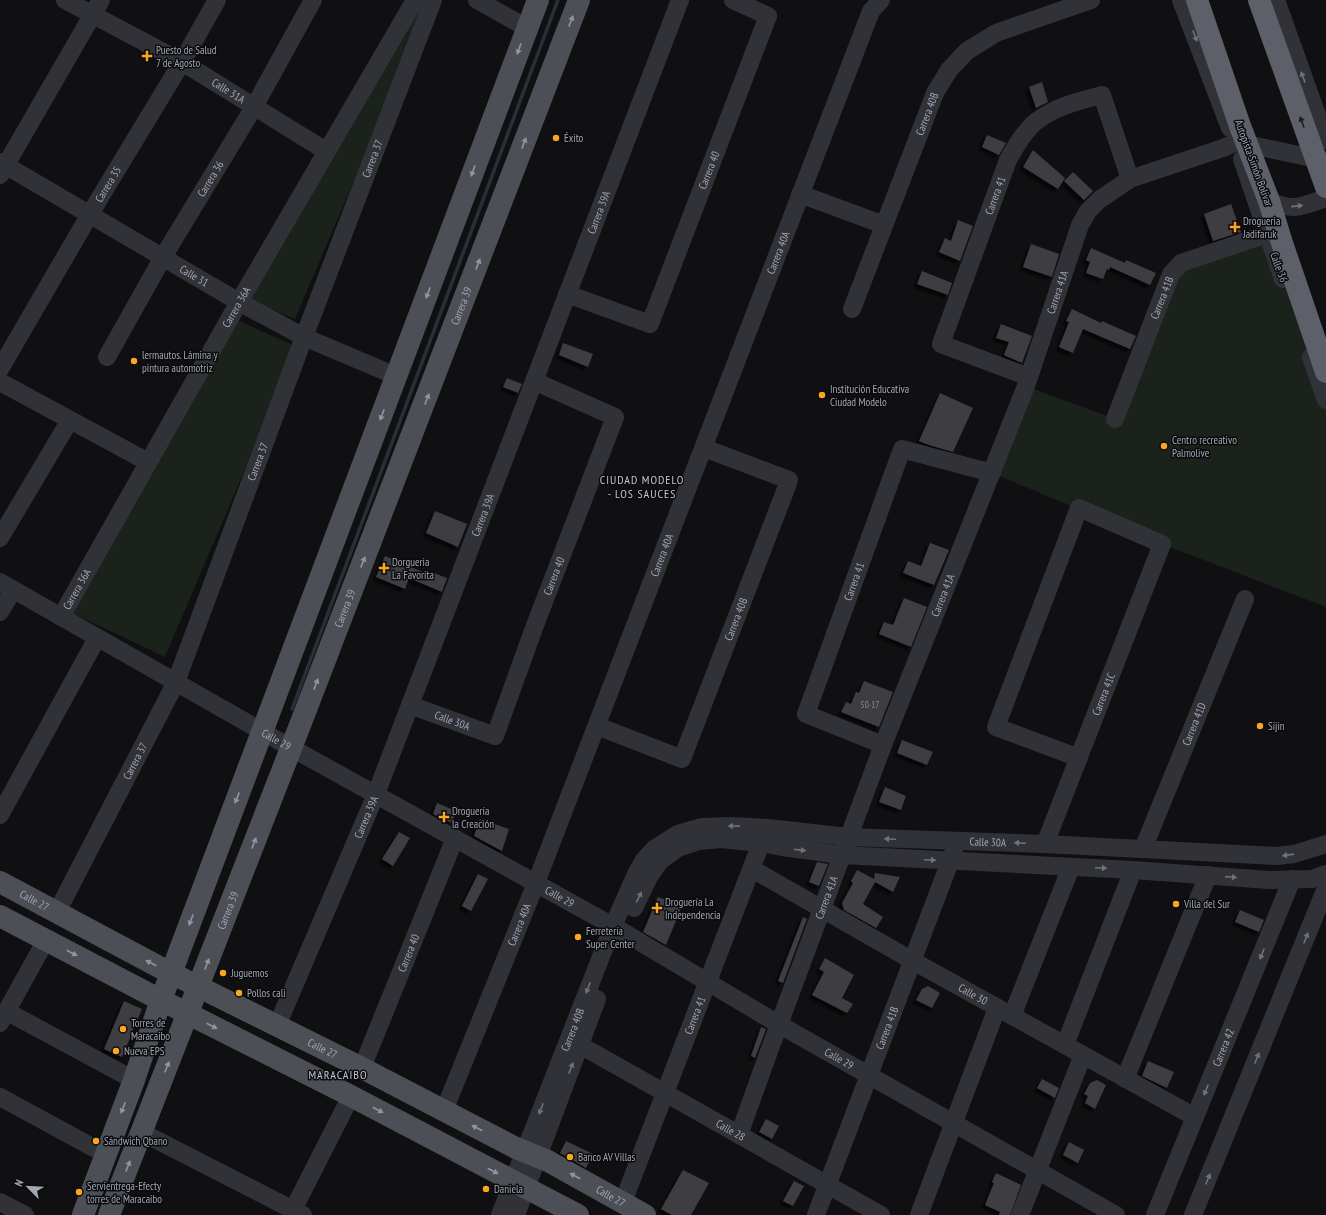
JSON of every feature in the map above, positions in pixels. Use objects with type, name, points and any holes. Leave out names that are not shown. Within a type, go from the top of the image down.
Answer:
[{"type":"highway","name":"Autopista Simón Bolívar","points":[[1197,0],[1242,143],[1269,200],[1308,323],[1326,374]]},
{"type":"highway","points":[[1259,0],[1321,160],[1326,187]]},
{"type":"highway","points":[[1308,323],[1310,356],[1326,374]]},
{"type":"main road","points":[[82,1215],[134,1080],[161,1000],[250,762],[274,703],[538,0]]},
{"type":"main road","name":"Carrera 39","points":[[109,1215],[302,720],[579,0]]},
{"type":"main road","points":[[274,703],[274,713],[284,723],[294,724],[302,720]]},
{"type":"main road","points":[[250,762],[260,757],[270,758],[278,765],[280,776]]},
{"type":"main road","name":"Calle 27","points":[[0,882],[171,973],[362,1068],[531,1155],[548,1161],[645,1215]]},
{"type":"main road","points":[[0,916],[161,1000],[351,1096],[578,1215]]},
{"type":"street","name":"Calle 31A","points":[[65,0],[97,7],[182,62],[326,151]]},
{"type":"street","name":"Carrera 35","points":[[0,370],[90,214],[182,62],[217,0]]},
{"type":"street","name":"Carrera 36","points":[[107,357],[163,257],[254,107],[313,0]]},
{"type":"street","name":"Carrera 36A","points":[[61,617],[239,302],[415,0]]},
{"type":"street","name":"Carrera 37","points":[[57,912],[176,682],[304,337],[433,0]]},
{"type":"street","points":[[476,0],[527,28]]},
{"type":"street","name":"Carrera 39A","points":[[277,1026],[376,794],[680,0]]},
{"type":"street","name":"Carrera 40","points":[[568,294],[650,324],[768,16],[733,0]]},
{"type":"street","name":"Carrera 40A","points":[[444,1111],[536,883],[597,726],[871,11],[881,0]]},
{"type":"street","name":"Calle 36","points":[[1181,0],[1231,130],[1242,143],[1267,234],[1326,400]]},
{"type":"street","points":[[1276,0],[1326,140]]},
{"type":"street","name":"Carrera 40B","points":[[852,309],[935,93],[949,70],[967,51],[996,33],[1081,1]]},
{"type":"street","points":[[2,168],[97,7]]},
{"type":"street","name":"Carrera 41","points":[[1029,377],[941,344],[1008,160],[1019,141],[1033,124],[1050,112],[1066,104],[1102,95],[1130,179]]},
{"type":"street","points":[[1242,143],[1321,160]]},
{"type":"street","name":"Carrera 41A","points":[[740,1135],[883,745],[1029,377],[1080,225],[1088,211],[1099,200],[1130,179],[1242,143]]},
{"type":"street","name":"Calle 31","points":[[2,168],[90,214],[239,302],[304,337],[396,376]]},
{"type":"street","points":[[800,194],[884,225]]},
{"type":"street","points":[[1269,200],[1283,206],[1298,207],[1326,198]]},
{"type":"street","name":"Carrera 41B","points":[[1115,419],[1171,274],[1181,263],[1267,234]]},
{"type":"street","name":"Carrera 40","points":[[495,736],[534,628],[615,416],[534,381]]},
{"type":"street","points":[[0,382],[148,462]]},
{"type":"street","points":[[0,538],[70,420]]},
{"type":"street","name":"Carrera 40B","points":[[597,726],[682,759],[789,480],[704,448]]},
{"type":"street","name":"Carrera 41","points":[[883,745],[806,714],[902,450],[992,473]]},
{"type":"street","name":"Carrera 41C","points":[[1045,844],[1079,758],[1162,544],[1079,508],[996,727],[1079,758]]},
{"type":"street","points":[[0,612],[6,586]]},
{"type":"street","name":"Calle 29","points":[[6,586],[291,748],[618,929],[780,1025],[1116,1215]]},
{"type":"street","name":"Carrera 41D","points":[[1143,849],[1245,599]]},
{"type":"street","points":[[0,815],[97,638]]},
{"type":"street","name":"Calle 30A","points":[[410,705],[495,736]]},
{"type":"street","name":"Calle 30A","points":[[657,855],[678,834],[702,827],[732,826],[765,836],[782,847],[842,855],[1072,866],[1269,880],[1312,878],[1326,874]]},
{"type":"street","name":"Carrera 41","points":[[623,1202],[765,836]]},
{"type":"street","name":"Calle 30A","points":[[765,836],[848,837],[1045,844],[1277,856],[1294,854],[1326,844]]},
{"type":"street","name":"Carrera 40","points":[[362,1068],[455,838]]},
{"type":"street","name":"Carrera 41B","points":[[816,1215],[958,841]]},
{"type":"street","name":"Carrera 40B","points":[[531,1155],[580,1045],[637,872],[644,860],[657,855]]},
{"type":"street","points":[[919,1215],[954,1123],[1072,866]]},
{"type":"street","name":"Calle 30","points":[[752,869],[912,961],[1195,1118]]},
{"type":"street","points":[[1065,1045],[1133,870]]},
{"type":"street","points":[[1125,1079],[1208,875]]},
{"type":"street","name":"Carrera 42","points":[[1155,1215],[1292,879]]},
{"type":"street","points":[[1193,1215],[1326,888]]},
{"type":"street","name":"Carrera 40B","points":[[516,1215],[520,1185],[618,929]]},
{"type":"street","points":[[46,940],[3,1017],[134,1080]]},
{"type":"street","name":"Calle 28","points":[[580,1045],[881,1215]]},
{"type":"street","points":[[1020,1215],[1083,1055]]},
{"type":"street","points":[[141,1132],[298,1212],[351,1096]]},
{"type":"street","points":[[0,1097],[105,1154]]},
{"type":"street","name":"Carrera 40B","points":[[500,1215],[520,1185]]},
{"type":"street","points":[[0,1202],[25,1215]]},
{"type":"shaded area","points":[[420,0],[431,0],[295,319],[247,299]]},
{"type":"shaded area","name":"Centro recreativo Palmolive","points":[[1267,234],[1326,400],[1326,607],[1162,544],[992,473],[1026,386],[1115,419],[1171,274]]},
{"type":"shaded area","points":[[237,320],[297,347],[165,657],[72,613]]},
{"type":"building","points":[[1042,82],[1048,102],[1036,108],[1029,87]]},
{"type":"building","points":[[987,135],[1006,143],[999,155],[982,147]]},
{"type":"building","points":[[1033,150],[1065,178],[1058,189],[1023,167]]},
{"type":"building","points":[[1073,172],[1093,191],[1084,200],[1064,181]]},
{"type":"building","points":[[1231,204],[1241,232],[1213,241],[1204,214]]},
{"type":"building","points":[[958,220],[973,226],[960,261],[939,252],[945,238],[951,241]]},
{"type":"building","points":[[1031,244],[1059,254],[1052,277],[1023,267]]},
{"type":"building","points":[[1091,248],[1125,263],[1126,260],[1156,273],[1150,285],[1110,267],[1109,270],[1107,269],[1103,279],[1086,273],[1090,262],[1086,260]]},
{"type":"building","points":[[922,271],[952,283],[948,295],[917,284]]},
{"type":"building","points":[[1072,309],[1101,323],[1102,321],[1136,336],[1130,349],[1083,329],[1073,353],[1059,347],[1069,322],[1066,321]]},
{"type":"building","points":[[1001,324],[1032,336],[1022,363],[1004,355],[1009,342],[996,338]]},
{"type":"building","points":[[563,343],[593,354],[588,367],[559,355]]},
{"type":"building","points":[[507,378],[522,384],[518,393],[503,387]]},
{"type":"building","points":[[940,393],[973,408],[953,452],[919,441]]},
{"type":"building","points":[[435,511],[467,524],[458,547],[426,533]]},
{"type":"building","points":[[930,543],[949,550],[934,585],[903,573],[908,561],[921,566]]},
{"type":"building","points":[[385,556],[430,575],[431,572],[447,578],[442,592],[409,578],[405,589],[376,577]]},
{"type":"building","points":[[904,598],[927,607],[911,647],[879,634],[884,622],[893,625]]},
{"type":"building","points":[[864,681],[893,692],[879,727],[841,712],[846,702],[851,704],[856,692],[859,693]]},
{"type":"building","points":[[902,740],[933,752],[927,765],[897,753]]},
{"type":"building","points":[[885,787],[906,796],[901,810],[879,802]]},
{"type":"building","points":[[437,803],[456,811],[452,823],[433,814]]},
{"type":"building","points":[[480,819],[509,829],[502,851],[474,836]]},
{"type":"building","points":[[399,832],[410,838],[393,866],[382,859]]},
{"type":"building","points":[[817,862],[828,864],[819,886],[809,882]]},
{"type":"building","points":[[857,870],[874,879],[875,873],[900,877],[893,892],[875,882],[863,904],[883,917],[876,928],[844,910],[842,903],[853,883],[851,881]]},
{"type":"building","points":[[478,874],[488,879],[471,911],[462,906]]},
{"type":"building","points":[[658,897],[682,906],[666,945],[643,932]]},
{"type":"building","points":[[1240,910],[1264,920],[1259,932],[1235,922]]},
{"type":"building","points":[[803,917],[807,919],[783,983],[778,981]]},
{"type":"building","points":[[825,958],[854,975],[842,998],[853,1004],[847,1013],[812,995],[824,972],[819,969]]},
{"type":"building","points":[[928,986],[940,993],[932,1008],[916,1000],[922,989]]},
{"type":"building","name":"Torres de Maracaibo","points":[[124,1001],[142,1009],[122,1057],[104,1049]]},
{"type":"building","points":[[761,1027],[766,1029],[755,1058],[751,1056]]},
{"type":"building","points":[[1148,1061],[1174,1072],[1167,1088],[1142,1076]]},
{"type":"building","points":[[1042,1079],[1059,1088],[1055,1098],[1037,1088]]},
{"type":"building","points":[[1097,1080],[1106,1085],[1095,1109],[1085,1103],[1088,1096],[1084,1094],[1090,1083]]},
{"type":"building","points":[[766,1119],[779,1126],[772,1139],[759,1132]]},
{"type":"building","points":[[566,1141],[593,1154],[586,1168],[560,1153]]},
{"type":"building","points":[[1069,1142],[1084,1150],[1078,1163],[1063,1155]]},
{"type":"building","points":[[683,1170],[709,1183],[691,1215],[672,1215],[661,1209]]},
{"type":"building","points":[[996,1173],[1021,1185],[1010,1215],[999,1215],[1000,1212],[985,1205],[994,1183],[992,1182]]},
{"type":"building","points":[[794,1181],[804,1186],[793,1206],[783,1201]]},
{"type":"waterway","points":[[292,709],[558,0]]},
{"type":"place","name":"Puesto de Salud 7 de Agosto","points":[[147,56]]},
{"type":"place","name":"Éxito","points":[[556,138]]},
{"type":"place","name":"Drogueria Jadifaruk","points":[[1235,227]]},
{"type":"place","name":"lermautos. Lámina y pintura automotriz","points":[[134,361]]},
{"type":"place","name":"Institución Educativa Ciudad Modelo","points":[[822,395]]},
{"type":"place","name":"Centro recreativo Palmolive","points":[[1164,446]]},
{"type":"place","name":"Dorgueria La Favorita","points":[[384,568]]},
{"type":"place","name":"Sijin","points":[[1260,726]]},
{"type":"place","name":"Droguería la Creación","points":[[444,817]]},
{"type":"place","name":"Villa del Sur","points":[[1176,904]]},
{"type":"place","name":"Droguería La Independencia","points":[[657,908]]},
{"type":"place","name":"Ferretería Super Center","points":[[578,937]]},
{"type":"place","name":"Juguemos","points":[[223,973]]},
{"type":"place","name":"Pollos cali","points":[[239,993]]},
{"type":"place","name":"Torres de Maracaibo","points":[[123,1029]]},
{"type":"place","name":"Nueva EPS","points":[[116,1051]]},
{"type":"place","name":"Sándwich Qbano","points":[[96,1141]]},
{"type":"place","name":"Banco AV Villas","points":[[570,1157]]},
{"type":"place","name":"Daniela","points":[[486,1189]]},
{"type":"place","name":"Servientrega-Efecty torres de Maracaibo","points":[[79,1192]]},
{"type":"district","name":"CIUDAD MODELO - LOS SAUCES","points":[[642,486]]},
{"type":"district","name":"MARACAIBO","points":[[338,1074]]}]
